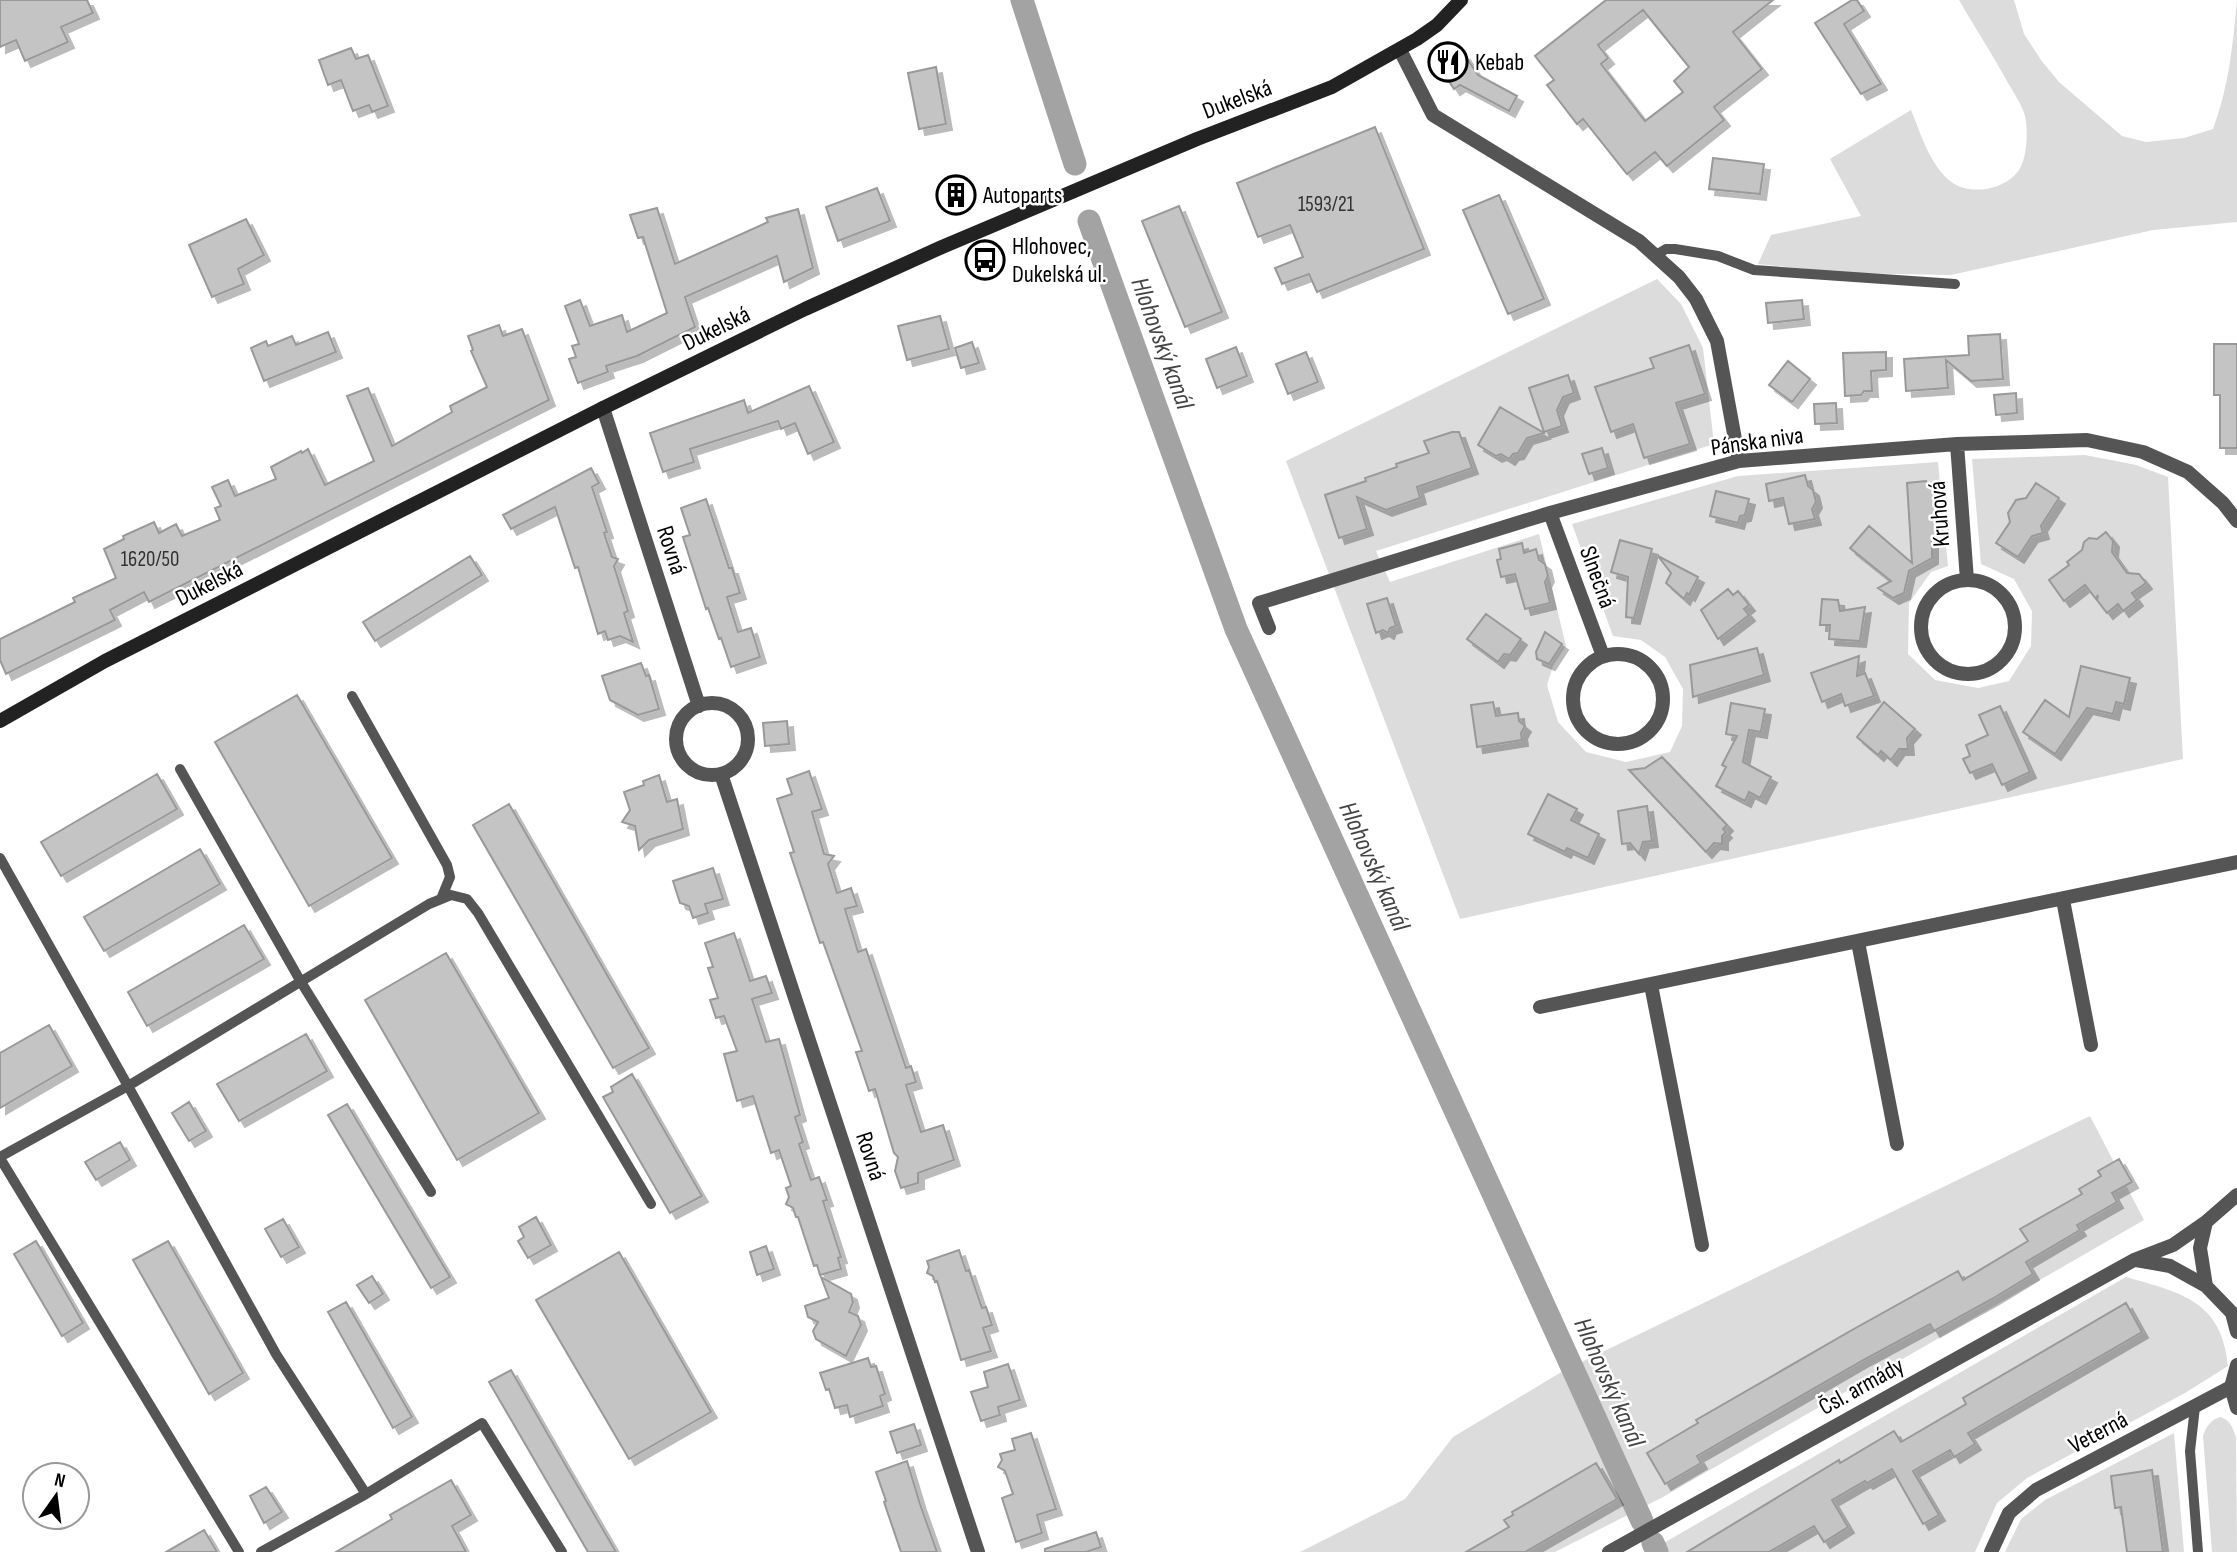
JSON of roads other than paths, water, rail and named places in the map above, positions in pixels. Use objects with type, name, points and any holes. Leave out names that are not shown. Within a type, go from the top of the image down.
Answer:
[{"type":"main road","name":"Dukelská","points":[[0,721],[104,661],[603,408],[880,275],[1197,139],[1332,87],[1400,50],[1437,25],[1461,0]]},
{"type":"street","points":[[1400,50],[1433,115],[1639,241],[1679,277],[1696,299],[1717,341],[1739,461]]},
{"type":"street","name":"Rovná","points":[[603,408],[699,706]]},
{"type":"street","name":"Pánska niva","points":[[1269,628],[1259,603],[1550,513],[1739,461],[1957,444],[2087,440],[2143,452],[2188,472],[2223,503],[2237,521]]},
{"type":"street","name":"Kruhová","points":[[1957,444],[1967,580]]},
{"type":"street","name":"Slnečná","points":[[1550,513],[1603,656]]},
{"type":"street","name":"Kruhová","points":[[1967,580],[1988,585],[2006,599],[2013,612],[2015,627],[2013,642],[2006,655],[1989,669],[1968,674],[1952,671],[1938,663],[1928,651],[1922,636],[1927,604],[1937,592],[1951,584],[1967,580]]},
{"type":"street","points":[[1618,653],[1633,656],[1647,664],[1657,676],[1663,705],[1658,720],[1636,741],[1620,744],[1606,742],[1588,732],[1575,715],[1574,686],[1580,673],[1603,656],[1618,653]]},
{"type":"street","points":[[710,703],[733,710],[747,728],[746,751],[741,762],[732,770],[709,775],[697,772],[680,756],[676,745],[681,722],[688,712],[699,706],[710,703]]},
{"type":"street","name":"Rovná","points":[[721,774],[978,1552]]},
{"type":"street","points":[[1540,1007],[2237,862]]},
{"type":"street","points":[[2063,900],[2091,1045]]},
{"type":"street","points":[[1858,942],[1898,1144]]},
{"type":"street","points":[[1651,985],[1702,1245]]},
{"type":"street","name":"Čsl. armády","points":[[1609,1552],[2134,1259],[2173,1245],[2206,1222],[2237,1195]]},
{"type":"street","points":[[2206,1222],[2200,1248],[2206,1286]]},
{"type":"street","points":[[2134,1259],[2170,1266],[2206,1286],[2235,1312],[2237,1332]]},
{"type":"street","points":[[2237,1365],[2231,1387],[2237,1408]]},
{"type":"street","name":"Veterná","points":[[1991,1552],[2009,1513],[2036,1490],[2231,1387]]},
{"type":"lane","points":[[1656,255],[1666,249],[1675,249],[1717,256],[1754,270],[1955,284]]},
{"type":"lane","points":[[352,695],[447,865],[450,877],[441,899]]},
{"type":"lane","points":[[180,769],[301,982],[431,1192]]},
{"type":"lane","points":[[0,858],[276,1354],[366,1494]]},
{"type":"lane","points":[[239,1552],[0,1158],[128,1086],[429,904],[451,895],[467,899],[478,913],[651,1204]]},
{"type":"lane","points":[[2194,1407],[2190,1451],[2198,1552]]},
{"type":"lane","points":[[261,1552],[366,1494],[482,1423],[562,1552]]},
{"type":"waterway","name":"Hlohovský kanál","points":[[1022,0],[1075,164]]},
{"type":"waterway","name":"Hlohovský kanál","points":[[1089,221],[1236,629],[1642,1521]]},
{"type":"waterway","name":"Hlohovský kanál","points":[[1653,1543],[1657,1552]]},
{"type":"place","name":"Kebab","points":[[1448,62]]},
{"type":"place","name":"Autoparts","points":[[956,195]]},
{"type":"place","name":"Hlohovec, Dukelská ul.","points":[[985,260]]}]
